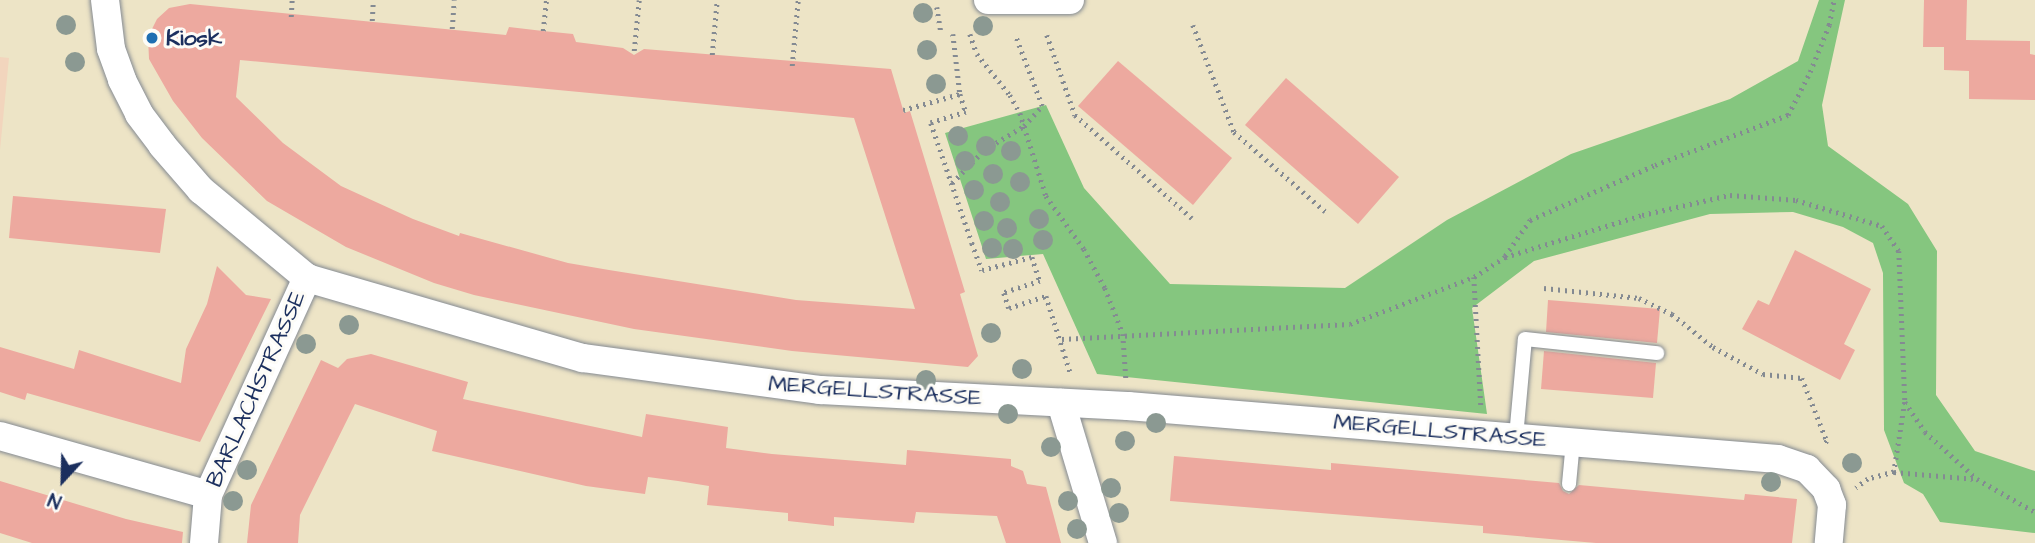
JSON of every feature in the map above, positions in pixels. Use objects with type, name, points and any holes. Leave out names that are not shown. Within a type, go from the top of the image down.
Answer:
[{"type":"street","name":"MERGELLSTRASSE","points":[[106,0],[111,49],[122,80],[139,114],[201,190],[307,278],[583,358],[820,390],[1128,406],[1516,437],[1778,458],[1807,469]]},
{"type":"street","points":[[988,0],[1070,0]]},
{"type":"street","name":"BARLACHSTRASSE","points":[[204,543],[208,495],[307,278]]},
{"type":"street","points":[[1061,403],[1103,543]]},
{"type":"street","points":[[0,436],[208,495]]},
{"type":"street","points":[[1807,469],[1826,489],[1832,505],[1829,543]]},
{"type":"lane","points":[[1516,437],[1525,339],[1657,353]]},
{"type":"lane","points":[[1569,484],[1573,442]]},
{"type":"path","points":[[291,17],[292,0]]},
{"type":"path","points":[[372,21],[373,0]]},
{"type":"path","points":[[452,29],[454,0]]},
{"type":"path","points":[[543,31],[546,0]]},
{"type":"path","points":[[634,51],[639,0]]},
{"type":"path","points":[[712,55],[717,0]]},
{"type":"path","points":[[792,65],[798,0]]},
{"type":"path","points":[[1505,257],[1530,220],[1655,165],[1788,115],[1810,72],[1835,0]]},
{"type":"path","points":[[937,7],[941,33]]},
{"type":"path","points":[[1193,25],[1234,132],[1325,211]]},
{"type":"path","points":[[953,34],[960,94],[967,112],[931,123],[982,270],[1032,257],[1040,281],[1004,293],[1009,308],[1046,296],[1062,339],[1074,386],[1061,403]]},
{"type":"path","points":[[970,34],[977,54],[1010,95],[1024,127],[1046,196],[1084,249],[1105,288],[1122,334],[1128,406]]},
{"type":"path","points":[[952,183],[984,150],[1024,127],[1042,106],[1015,35]]},
{"type":"path","points":[[1047,35],[1075,115],[1192,218]]},
{"type":"path","points":[[903,110],[960,94]]},
{"type":"path","points":[[1062,339],[1350,324],[1474,277],[1505,257],[1642,215],[1730,195],[1796,200],[1882,226],[1899,251],[1905,402],[1894,472]]},
{"type":"path","points":[[1474,277],[1481,408]]},
{"type":"path","points":[[1544,288],[1639,298],[1672,314],[1713,347],[1763,374],[1802,377],[1827,441],[1807,469]]},
{"type":"path","points":[[1905,402],[1925,432],[1977,479],[2035,512]]},
{"type":"path","points":[[1832,505],[1868,479],[1894,472],[1977,479]]},
{"type":"shaded area","points":[[0,57],[9,58],[0,150]]},
{"type":"green space","points":[[1819,0],[1845,0],[1822,105],[1828,146],[1908,204],[1937,251],[1936,395],[1975,451],[2035,471],[2035,533],[1940,522],[1923,494],[1904,483],[1884,430],[1883,273],[1873,243],[1843,227],[1793,212],[1710,214],[1534,261],[1472,308],[1487,414],[1097,374],[1043,254],[986,259],[945,133],[1046,105],[1084,188],[1170,284],[1345,288],[1447,220],[1571,154],[1730,99],[1798,61]]},
{"type":"building","points":[[1924,0],[1967,0],[1966,40],[2030,41],[2030,54],[2035,55],[2035,100],[1969,99],[1969,71],[1944,70],[1944,47],[1923,47]]},
{"type":"building","points":[[190,4],[506,35],[509,27],[573,34],[576,42],[623,48],[634,55],[644,49],[891,69],[904,113],[910,111],[965,292],[960,294],[978,356],[968,367],[792,351],[634,329],[474,295],[434,283],[346,247],[267,201],[202,138],[173,101],[149,59],[148,37],[157,19],[169,8]],"holes":[[[240,60],[854,118],[915,309],[796,300],[568,263],[460,233],[459,236],[413,219],[341,186],[283,143],[236,97]]]},
{"type":"building","points":[[1118,61],[1232,158],[1193,205],[1078,106]]},
{"type":"building","points":[[1286,78],[1399,177],[1358,224],[1245,125]]},
{"type":"building","points":[[13,196],[166,209],[160,253],[9,238]]},
{"type":"building","points":[[1795,250],[1871,289],[1844,344],[1855,350],[1840,380],[1742,329],[1758,300],[1769,305]]},
{"type":"building","points":[[217,266],[246,295],[271,299],[200,442],[27,393],[25,400],[0,392],[0,347],[74,369],[79,350],[181,383],[186,349],[207,304]]},
{"type":"building","points":[[1548,300],[1660,309],[1657,343],[1546,332]]},
{"type":"building","points":[[1544,351],[1656,363],[1653,398],[1541,389]]},
{"type":"building","points":[[371,354],[468,382],[463,399],[642,437],[646,414],[728,427],[726,448],[772,454],[906,465],[907,450],[1011,459],[1011,466],[1023,471],[1027,484],[1046,487],[1061,543],[1006,543],[997,516],[916,512],[914,523],[834,517],[834,526],[788,521],[788,513],[707,505],[709,486],[678,481],[648,477],[645,494],[586,486],[432,451],[437,431],[355,404],[300,515],[298,543],[247,543],[251,505],[321,360],[338,368],[347,359]]},
{"type":"building","points":[[1174,456],[1331,470],[1331,463],[1559,483],[1563,491],[1569,494],[1579,485],[1744,500],[1745,494],[1797,499],[1792,543],[1596,543],[1483,533],[1483,526],[1170,501]]},
{"type":"building","points":[[0,481],[126,519],[183,532],[182,543],[32,543],[0,533]]},
{"type":"place","name":"Kiosk","points":[[152,38]]}]
